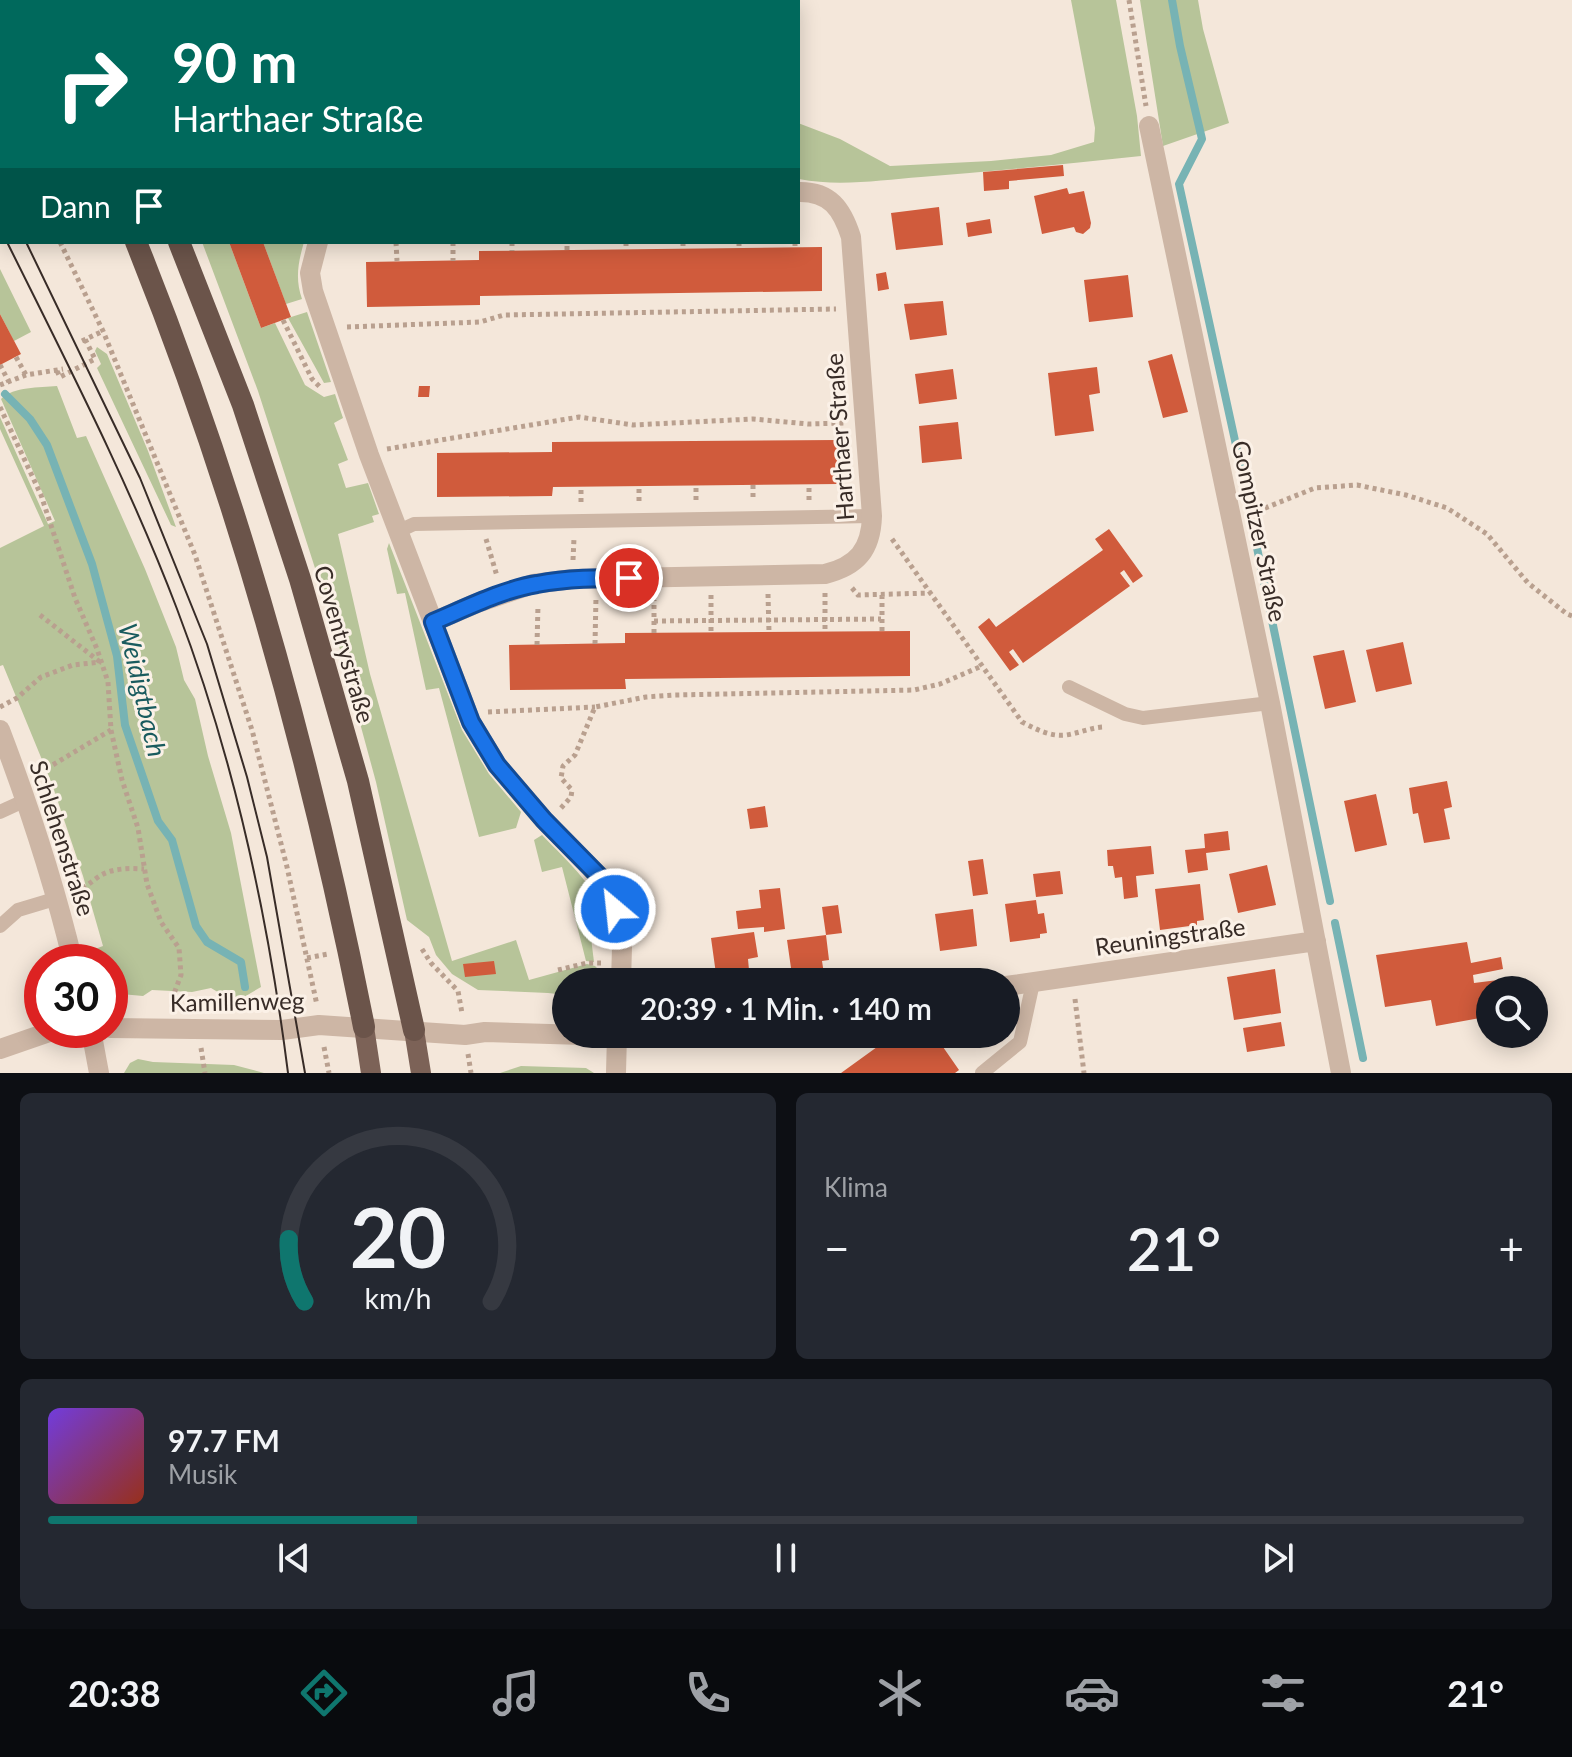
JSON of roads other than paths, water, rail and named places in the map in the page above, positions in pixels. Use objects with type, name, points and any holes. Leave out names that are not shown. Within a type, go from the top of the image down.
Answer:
[{"type":"highway","points":[[137,244],[203,422],[260,596],[313,794],[364,1027]]},
{"type":"highway","name":"Coventrystraße","points":[[180,244],[243,405],[300,579],[358,781],[414,1030]]},
{"type":"main road","points":[[364,1027],[371,1073]]},
{"type":"main road","name":"Coventrystraße","points":[[414,1030],[421,1073]]},
{"type":"street","name":"Gompitzer Straße","points":[[1149,126],[1270,703],[1341,1073]]},
{"type":"street","name":"Harthaer Straße","points":[[433,622],[533,584],[573,579],[825,574],[843,569],[859,557],[871,533],[872,516],[851,237],[836,204],[822,196],[800,192]]},
{"type":"street","points":[[317,244],[310,273],[313,291],[369,455],[471,722],[497,765],[544,820],[599,876],[615,909],[622,947],[621,968]]},
{"type":"street","name":"Schlehenstraße","points":[[0,730],[58,898],[69,944]]},
{"type":"street","name":"Reuningstraße","points":[[1020,984],[1316,941]]},
{"type":"street","name":"Kamillenweg","points":[[128,1028],[282,1030],[319,1025],[364,1027]]},
{"type":"street","points":[[364,1027],[465,1035],[485,1032],[552,1034]]},
{"type":"street","points":[[0,1049],[24,1041]]},
{"type":"street","points":[[94,1048],[99,1073]]},
{"type":"street","points":[[616,1073],[617,1048]]},
{"type":"lane","points":[[399,531],[414,524],[872,516]]},
{"type":"lane","points":[[1069,687],[1125,714],[1143,718],[1270,703]]},
{"type":"lane","points":[[0,812],[26,800]]},
{"type":"lane","points":[[0,926],[18,910],[58,898]]},
{"type":"lane","points":[[982,1073],[1020,1042],[1033,983]]},
{"type":"waterway","points":[[1172,0],[1202,139],[1179,184],[1246,491]]},
{"type":"waterway","name":"Weidigtbach","points":[[5,394],[30,419],[47,445],[92,564],[117,656],[125,725],[158,821],[172,840],[196,926],[207,942],[241,962],[245,987]]},
{"type":"waterway","points":[[1256,543],[1330,901]]},
{"type":"waterway","points":[[1335,923],[1363,1058]]},
{"type":"tram line","points":[[8,244],[118,469],[197,665],[232,780],[259,896],[288,1073]]},
{"type":"tram line","points":[[27,244],[140,478],[207,644],[247,777],[267,857],[305,1073]]}]
